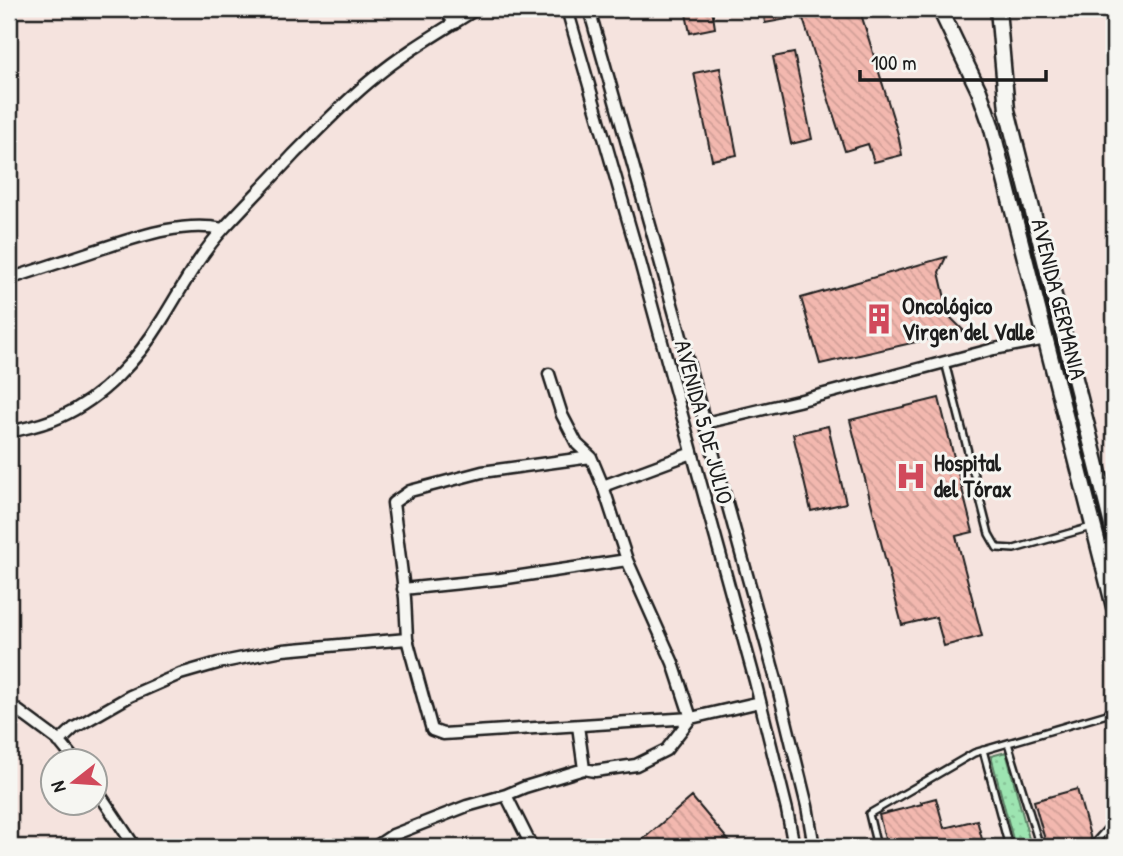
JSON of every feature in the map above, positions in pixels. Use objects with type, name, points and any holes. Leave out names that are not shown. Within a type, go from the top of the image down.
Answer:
[{"type":"street","points":[[444,9],[455,23]]},
{"type":"street","points":[[9,432],[44,424],[76,409],[124,371],[147,343],[192,269],[223,229],[325,123],[358,91],[398,59],[476,9]]},
{"type":"street","name":"AVENIDA 5 DE JULIO","points":[[567,9],[761,702],[794,847]]},
{"type":"street","name":"AVENIDA 5 DE JULIO","points":[[589,9],[775,676],[807,806],[814,847]]},
{"type":"street","name":"AVENIDA GERMANIA","points":[[940,9],[988,114],[1114,607]]},
{"type":"street","name":"AVENIDA GERMANIA","points":[[998,9],[1007,110],[1114,533]]},
{"type":"street","points":[[9,279],[154,233],[210,226],[223,229]]},
{"type":"street","points":[[705,423],[994,349],[1046,339]]},
{"type":"street","points":[[549,374],[562,415],[577,444],[591,457],[603,485],[627,560],[673,663],[691,718]]},
{"type":"street","points":[[603,485],[692,453]]},
{"type":"street","points":[[591,457],[481,472],[410,491],[393,503],[407,639],[432,730],[443,734],[691,718],[761,702]]},
{"type":"street","points":[[403,589],[500,579],[627,560]]},
{"type":"street","points":[[59,742],[74,728],[130,696],[180,674],[283,650],[407,639]]},
{"type":"street","points":[[9,704],[64,748]]},
{"type":"street","points":[[375,847],[393,835],[525,787],[584,769],[595,771],[636,765],[666,750],[691,718]]},
{"type":"street","points":[[578,726],[584,769]]},
{"type":"street","points":[[506,795],[533,847]]},
{"type":"street","points":[[108,807],[135,847]]},
{"type":"lane","points":[[945,362],[989,534],[997,548],[1014,548],[1093,526]]},
{"type":"lane","points":[[877,847],[869,814],[974,753],[1114,712]]},
{"type":"lane","points":[[1008,743],[1040,847]]},
{"type":"lane","points":[[983,750],[1009,847]]},
{"type":"lane","points":[[1099,847],[1097,840],[1114,821]]},
{"type":"green space","points":[[1006,752],[1031,846],[1015,847],[991,756]]},
{"type":"building","points":[[685,9],[712,9],[715,28],[690,33]]},
{"type":"building","points":[[763,9],[785,9],[787,19],[765,23]]},
{"type":"building","points":[[800,9],[853,9],[854,13],[861,14],[902,155],[874,162],[868,144],[845,151]]},
{"type":"building","points":[[794,53],[812,139],[791,144],[773,57]]},
{"type":"building","points":[[720,68],[737,155],[712,160],[694,73]]},
{"type":"building","name":"Oncológico Virgen del Valle","points":[[946,257],[939,272],[949,316],[964,331],[820,364],[801,298]]},
{"type":"building","name":"Hospital del Tórax","points":[[939,398],[973,532],[956,536],[982,636],[944,646],[936,617],[902,625],[850,420]]},
{"type":"building","points":[[828,426],[846,503],[811,511],[793,434]]},
{"type":"building","points":[[1077,789],[1093,847],[1047,847],[1034,801]]},
{"type":"building","points":[[692,797],[734,847],[634,847]]},
{"type":"building","points":[[936,798],[944,828],[977,820],[984,847],[887,847],[879,815]]},
{"type":"place","name":"Oncológico Virgen del Valle","points":[[879,319]]},
{"type":"place","name":"Hospital del Tórax","points":[[911,476]]}]
